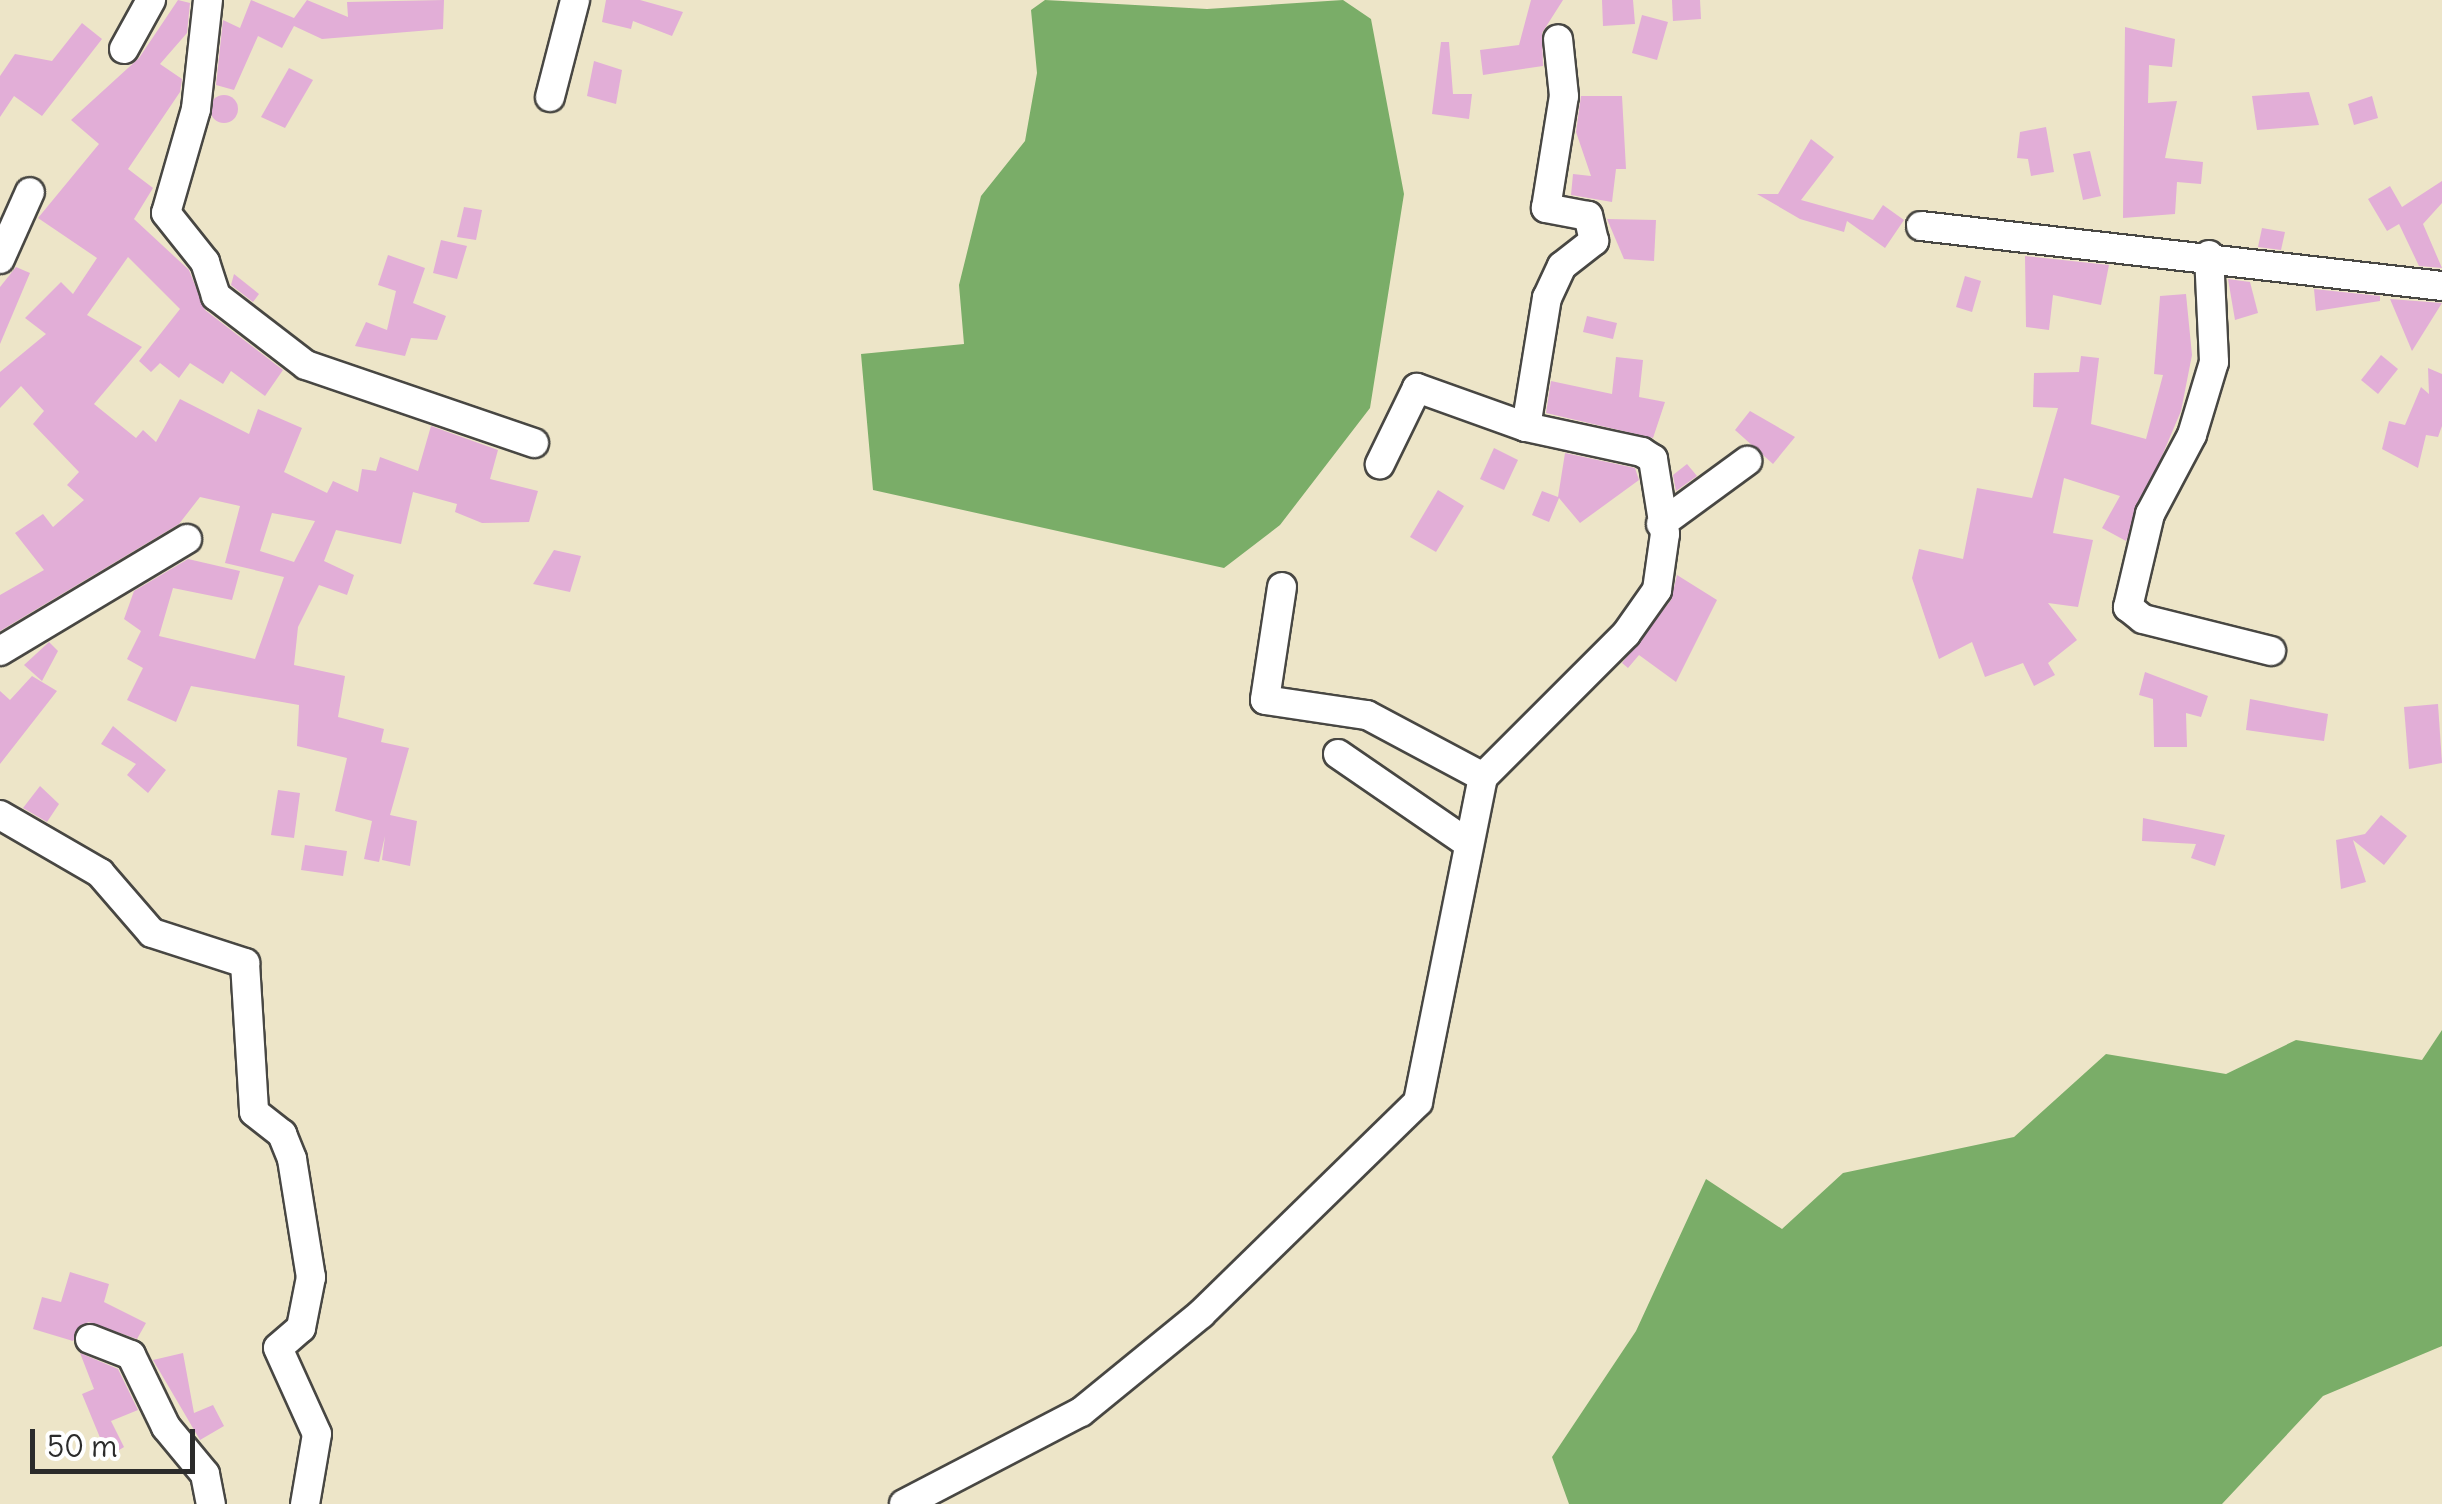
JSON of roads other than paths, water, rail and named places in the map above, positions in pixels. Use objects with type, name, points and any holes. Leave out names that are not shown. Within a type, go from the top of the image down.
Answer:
[{"type":"street","points":[[124,49],[151,0]]},
{"type":"street","points":[[208,0],[196,110],[166,213],[204,262],[216,296],[306,366],[534,443]]},
{"type":"street","points":[[550,98],[575,0]]},
{"type":"street","points":[[1526,427],[1546,298],[1562,266],[1594,241],[1588,216],[1546,208],[1564,96],[1558,39]]},
{"type":"street","points":[[0,259],[30,192]]},
{"type":"street","points":[[1921,226],[2209,255],[2442,286]]},
{"type":"street","points":[[2209,255],[2214,362],[2192,435],[2150,514],[2128,607],[2143,620],[2271,652]]},
{"type":"street","points":[[904,1504],[1081,1412],[1201,1314],[1418,1102],[1434,1050],[1466,842],[1483,777],[1647,610],[1664,566],[1653,459],[1526,427],[1417,388],[1380,464]]},
{"type":"street","points":[[1662,524],[1748,461]]},
{"type":"street","points":[[0,651],[187,538]]},
{"type":"street","points":[[1282,587],[1265,700],[1367,714],[1483,777]]},
{"type":"street","points":[[1338,754],[1466,842]]},
{"type":"street","points":[[0,814],[100,873],[152,933],[246,963],[254,1112],[282,1134],[292,1159],[311,1276],[302,1328],[278,1348],[320,1450],[305,1504]]},
{"type":"street","points":[[90,1339],[131,1355],[166,1428],[205,1474],[211,1504]]}]
